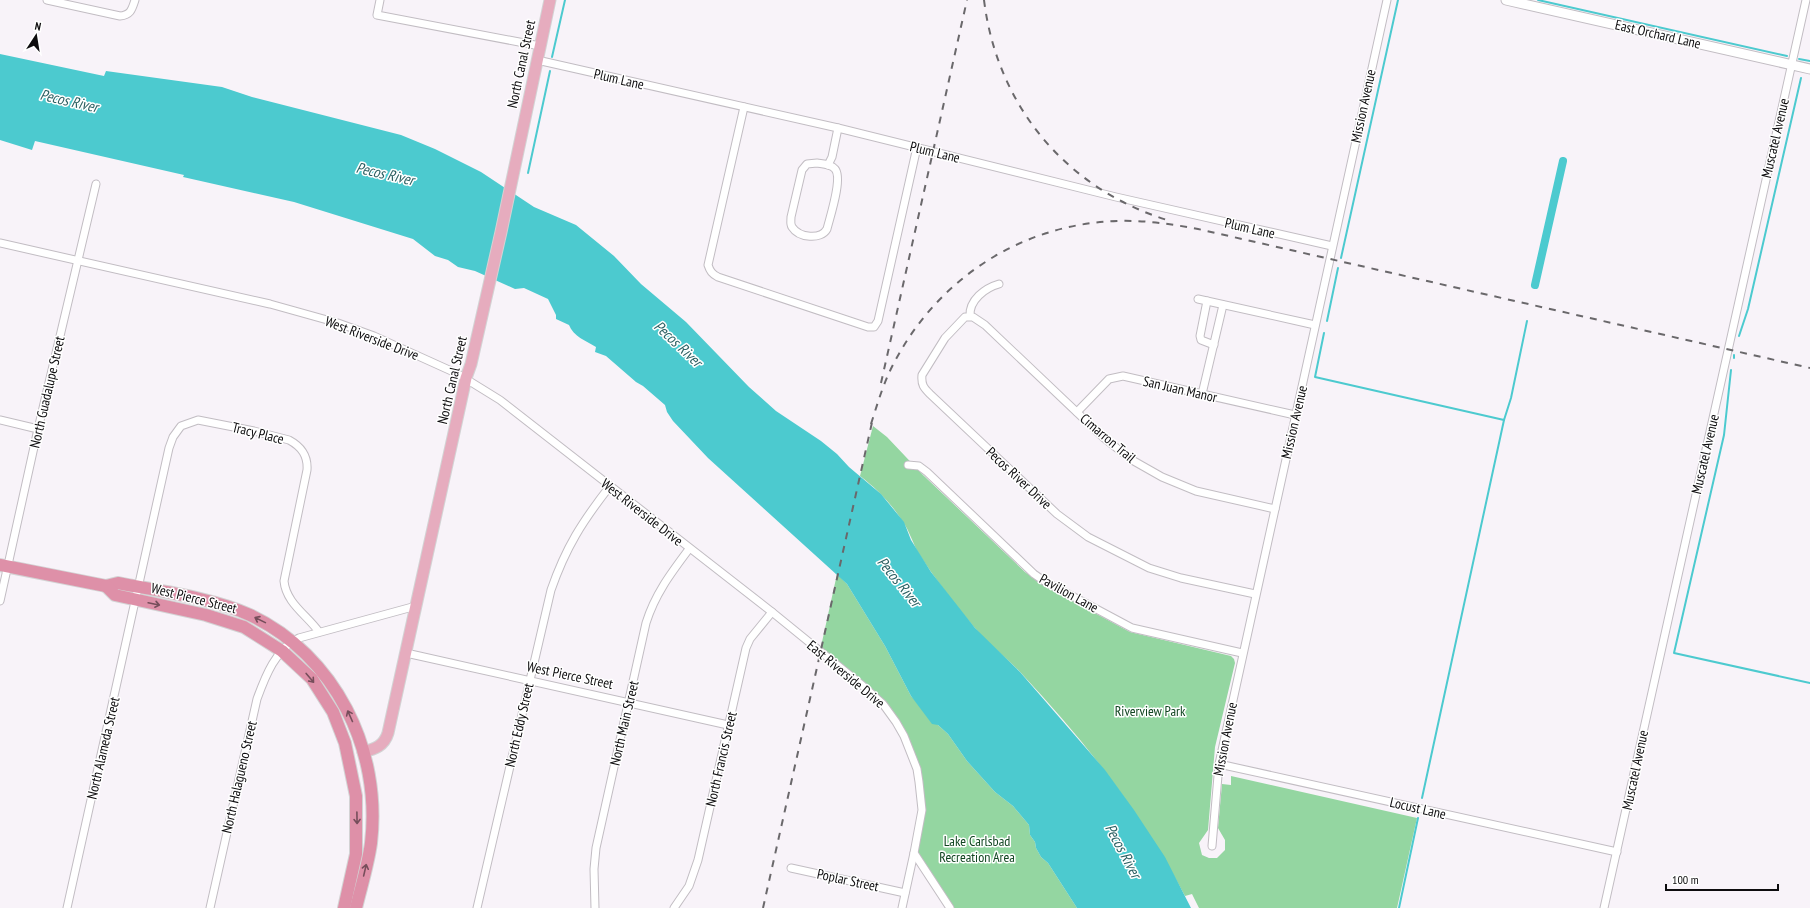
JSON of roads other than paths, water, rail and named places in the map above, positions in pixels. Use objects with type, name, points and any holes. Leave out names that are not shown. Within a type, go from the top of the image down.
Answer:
[{"type":"highway","name":"West Pierce Street","points":[[4,566],[106,586],[118,583],[232,608],[265,623],[293,641]]},
{"type":"highway","name":"West Pierce Street","points":[[106,586],[115,595],[228,621],[260,635],[282,651]]},
{"type":"highway","points":[[293,641],[320,669],[339,694],[352,718],[363,752],[369,780],[372,820],[370,843],[356,908]]},
{"type":"highway","points":[[282,651],[312,679],[333,712],[345,743],[354,779],[357,822],[356,854],[344,908]]},
{"type":"highway","points":[[354,779],[357,761],[363,752]]},
{"type":"main road","name":"North Canal Street","points":[[363,752],[373,750],[382,745],[386,740],[466,378],[471,364],[514,175],[550,0]]},
{"type":"street","points":[[47,0],[120,16],[126,16],[130,12],[135,0]]},
{"type":"street","points":[[380,0],[376,15],[540,46]]},
{"type":"street","name":"Mission Avenue","points":[[1212,846],[1219,764],[1242,653],[1387,0]]},
{"type":"street","name":"East Orchard Lane","points":[[1506,0],[1810,69]]},
{"type":"street","name":"Muscatel Avenue","points":[[1604,908],[1806,0]]},
{"type":"street","name":"Plum Lane","points":[[537,60],[838,128],[1116,197],[1332,246]]},
{"type":"street","points":[[744,107],[708,265],[709,270],[718,276],[868,328],[874,327],[878,321],[916,147]]},
{"type":"street","points":[[828,165],[832,157],[838,128]]},
{"type":"street","points":[[812,163],[828,165],[835,170],[838,178],[827,229],[819,236],[800,233],[792,227],[791,218],[802,170],[807,164],[812,163]]},
{"type":"street","name":"North Guadalupe Street","points":[[0,601],[4,566],[96,184]]},
{"type":"street","name":"West Riverside Drive","points":[[0,243],[307,314],[374,336],[466,378],[500,400],[689,549]]},
{"type":"street","points":[[970,316],[970,309],[977,298],[990,287],[999,284]]},
{"type":"street","points":[[1198,299],[1315,325]]},
{"type":"street","points":[[1207,301],[1200,336],[1201,340],[1214,345]]},
{"type":"street","points":[[1202,394],[1223,305]]},
{"type":"street","name":"Cimarron Trail","points":[[970,316],[978,319],[986,325],[1124,455],[1162,477],[1196,491],[1275,508]]},
{"type":"street","name":"Pecos River Drive","points":[[970,316],[965,317],[945,338],[922,376],[924,388],[930,394],[1057,514],[1088,537],[1149,568],[1182,578],[1255,594]]},
{"type":"street","name":"San Juan Manor","points":[[1078,412],[1109,379],[1116,376],[1123,376],[1295,415]]},
{"type":"street","points":[[0,420],[38,429]]},
{"type":"street","name":"Tracy Place","points":[[139,587],[169,448],[177,430],[186,423],[198,420],[281,438],[296,444],[308,462],[285,571],[284,586],[293,604],[311,621],[319,632]]},
{"type":"street","name":"Pavilion Lane","points":[[908,465],[919,466],[927,472],[1034,574],[1044,581],[1132,628],[1242,653]]},
{"type":"street","name":"North Eddy Street","points":[[478,908],[548,601],[561,562],[582,523],[610,486]]},
{"type":"street","name":"East Riverside Drive","points":[[689,549],[772,612],[863,686],[883,704],[896,722],[911,751],[920,782],[922,810],[902,908]]},
{"type":"street","name":"North Main Street","points":[[595,908],[594,869],[596,848],[650,611],[663,584],[689,549]]},
{"type":"street","name":"North Alameda Street","points":[[67,908],[139,587]]},
{"type":"street","points":[[282,651],[293,641],[319,632],[416,606]]},
{"type":"street","name":"North Francis Street","points":[[674,908],[689,886],[698,860],[746,648],[750,639],[772,612]]},
{"type":"street","name":"North Halagueno Street","points":[[210,908],[257,699],[266,676],[282,651]]},
{"type":"street","name":"West Pierce Street","points":[[406,654],[728,726]]},
{"type":"street","name":"Locust Lane","points":[[1219,764],[1617,852]]},
{"type":"street","points":[[914,853],[950,908]]},
{"type":"street","name":"Poplar Street","points":[[791,868],[905,893]]},
{"type":"water","name":"Pecos River","points":[[0,54],[104,76],[106,71],[222,87],[252,97],[401,135],[435,149],[481,172],[534,207],[576,225],[614,256],[641,284],[686,322],[749,387],[776,411],[821,441],[881,494],[904,522],[911,540],[931,572],[975,628],[1020,672],[1105,770],[1165,857],[1191,908],[1077,908],[1048,863],[1041,857],[1036,848],[1035,842],[1030,835],[1029,825],[1013,806],[995,792],[967,761],[948,734],[938,725],[932,724],[911,696],[885,646],[847,584],[708,458],[673,421],[667,412],[665,405],[606,356],[595,352],[596,347],[577,335],[569,325],[556,319],[556,315],[548,299],[524,288],[515,289],[475,271],[458,267],[448,260],[435,256],[413,239],[294,202],[35,141],[32,150],[0,140]]},
{"type":"waterway","points":[[552,57],[565,0]]},
{"type":"waterway","points":[[1341,258],[1398,0]]},
{"type":"waterway","points":[[1538,0],[1787,56]]},
{"type":"waterway","points":[[1799,59],[1810,61]]},
{"type":"waterway","points":[[528,173],[550,71]]},
{"type":"waterway","points":[[1739,336],[1748,309],[1801,78]]},
{"type":"waterway","points":[[1535,285],[1563,161]]},
{"type":"waterway","points":[[1327,321],[1338,268]]},
{"type":"waterway","points":[[1324,333],[1315,377],[1504,420],[1511,398],[1527,321]]},
{"type":"waterway","points":[[1731,370],[1724,435],[1674,653],[1810,683]]},
{"type":"waterway","points":[[1422,798],[1504,420]]},
{"type":"waterway","points":[[1399,908],[1418,818]]},
{"type":"railway","points":[[881,383],[967,0]]},
{"type":"railway","points":[[984,0],[991,38],[1004,74],[1021,107],[1042,137],[1068,164],[1097,187],[1130,206],[1167,220]]},
{"type":"railway","points":[[871,424],[888,376],[913,331],[935,305],[960,281],[987,261],[1017,245],[1048,232],[1082,224],[1117,221],[1158,223],[1198,229],[1810,368]]},
{"type":"railway","points":[[763,908],[873,418]]},
{"type":"park label","name":"Riverview Park","points":[[1150,711]]},
{"type":"park label","name":"Lake Carlsbad Recreation Area","points":[[977,850]]}]
